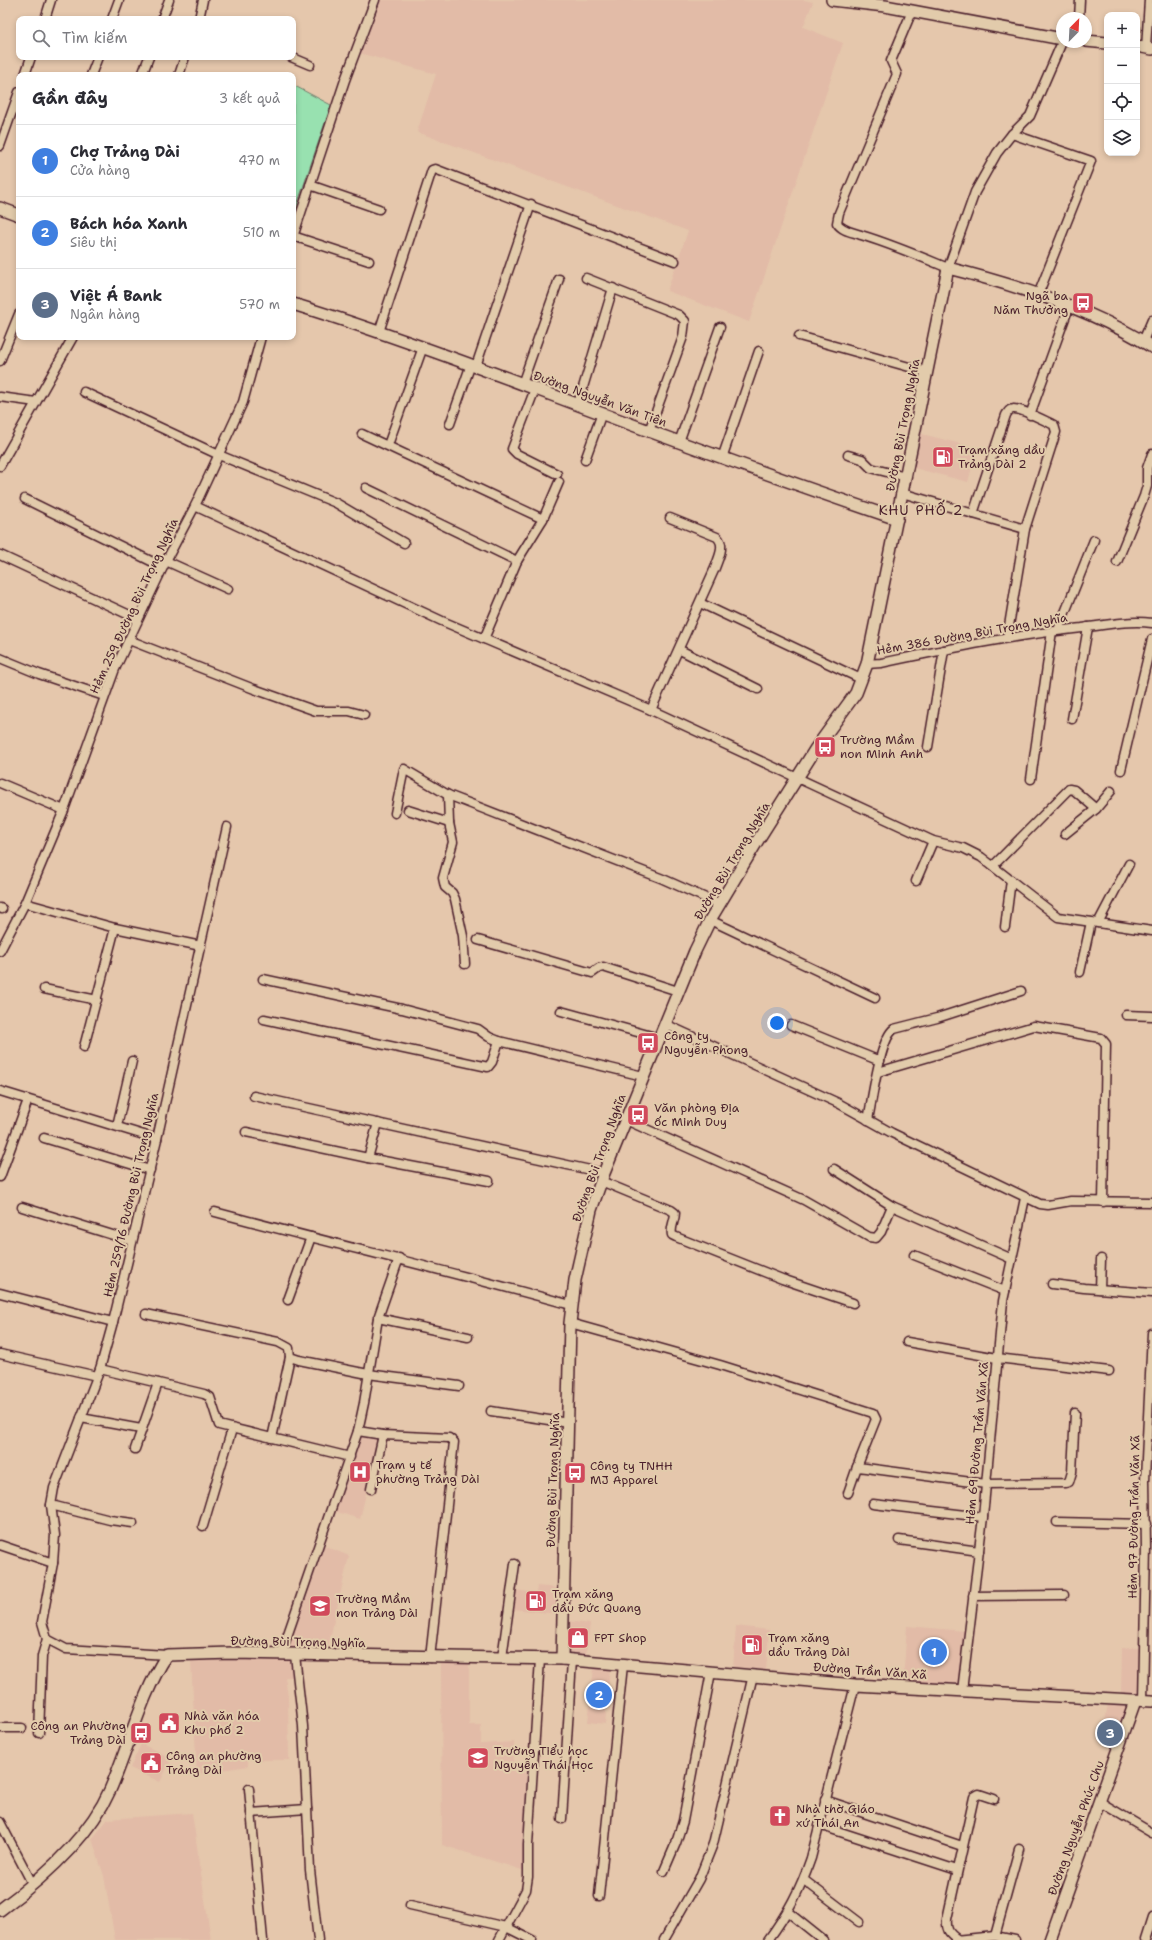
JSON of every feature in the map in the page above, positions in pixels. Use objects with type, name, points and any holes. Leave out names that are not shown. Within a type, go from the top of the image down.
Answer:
[{"type":"street","points":[[46,16],[51,0]]},
{"type":"street","points":[[113,16],[119,0]]},
{"type":"street","points":[[163,16],[169,0]]},
{"type":"street","points":[[200,16],[203,0]]},
{"type":"street","points":[[296,227],[345,80],[375,0]]},
{"type":"street","points":[[832,0],[912,11],[1056,38]]},
{"type":"street","points":[[1079,12],[1080,0]]},
{"type":"street","points":[[1145,48],[1149,0]]},
{"type":"street","points":[[912,11],[891,61],[897,74],[839,213],[837,223],[839,227],[883,241],[948,268],[982,276],[1038,295],[1085,313],[1147,344],[1152,320]]},
{"type":"street","points":[[1092,42],[1104,43]]},
{"type":"street","points":[[948,268],[975,192],[997,153],[1012,134],[1030,116],[1059,48]]},
{"type":"street","points":[[296,59],[310,65]]},
{"type":"street","points":[[26,72],[30,60]]},
{"type":"street","points":[[92,72],[97,60]]},
{"type":"street","points":[[143,72],[147,60]]},
{"type":"street","points":[[180,72],[184,60]]},
{"type":"street","points":[[0,146],[16,101]]},
{"type":"street","points":[[1012,134],[1091,160],[1038,295]]},
{"type":"street","points":[[379,332],[432,170],[435,168],[675,261]]},
{"type":"street","points":[[310,185],[379,209]]},
{"type":"street","points":[[450,424],[474,365],[531,204]]},
{"type":"street","points":[[1,211],[16,215]]},
{"type":"street","points":[[296,237],[369,262]]},
{"type":"street","name":"Đường Bùi Trọng Nghĩa","points":[[167,1655],[281,1654],[567,1660],[568,1364],[570,1323],[571,1305],[582,1244],[591,1210],[643,1076],[678,991],[710,920],[816,748],[856,693],[867,664],[948,268]]},
{"type":"street","points":[[586,278],[679,315],[685,321],[683,336],[649,431]]},
{"type":"street","points":[[522,384],[559,279]]},
{"type":"street","points":[[578,404],[613,288]]},
{"type":"street","name":"Đường Nguyễn Văn Tiên","points":[[296,305],[474,365],[722,458],[897,519]]},
{"type":"street","points":[[1030,415],[1069,307]]},
{"type":"street","points":[[0,361],[16,321]]},
{"type":"street","points":[[679,442],[720,327]]},
{"type":"street","points":[[799,336],[927,372]]},
{"type":"street","points":[[0,466],[71,340]]},
{"type":"street","name":"Hẻm 259 Đường Bùi Trọng Nghĩa","points":[[0,952],[25,903],[64,810],[104,696],[138,619],[195,506],[243,402],[261,340]]},
{"type":"street","points":[[388,445],[422,347]]},
{"type":"street","points":[[722,458],[759,351]]},
{"type":"street","points":[[484,639],[517,561],[542,519],[558,478],[512,449],[535,389]]},
{"type":"street","points":[[84,392],[219,455],[336,503],[404,543]]},
{"type":"street","points":[[0,397],[36,402]]},
{"type":"street","points":[[974,514],[1006,415],[1009,410],[1014,409],[1054,425],[1056,429],[1025,529],[1007,638]]},
{"type":"street","points":[[585,460],[602,413]]},
{"type":"street","points":[[362,434],[542,519]]},
{"type":"street","points":[[1117,562],[1144,496],[1147,486],[1146,472],[1152,454]]},
{"type":"street","points":[[848,455],[862,460],[870,468],[906,477]]},
{"type":"street","points":[[366,488],[517,561]]},
{"type":"street","points":[[902,493],[1025,529]]},
{"type":"street","points":[[25,498],[165,564],[228,590]]},
{"type":"street","points":[[195,506],[342,575],[484,639],[651,710],[933,842],[963,848],[981,857],[1058,917],[1152,931]]},
{"type":"street","points":[[651,710],[680,650],[719,558],[722,546],[721,540],[712,534],[670,518]]},
{"type":"street","points":[[1031,779],[1055,631],[1094,540]]},
{"type":"street","points":[[0,556],[138,619]]},
{"type":"street","points":[[700,603],[861,679]]},
{"type":"street","name":"Hẻm 386 Đường Bùi Trọng Nghĩa","points":[[867,664],[881,663],[1007,638],[1055,631],[1128,622],[1152,623]]},
{"type":"street","points":[[1072,719],[1088,627]]},
{"type":"street","points":[[1121,770],[1152,639]]},
{"type":"street","points":[[129,640],[254,689],[316,711],[349,711],[364,715]]},
{"type":"street","points":[[680,650],[758,689]]},
{"type":"street","points":[[928,747],[944,650]]},
{"type":"street","points":[[0,658],[38,674],[104,696]]},
{"type":"street","points":[[395,813],[404,769],[448,795],[580,848],[663,879],[719,904]]},
{"type":"street","points":[[0,783],[64,810]]},
{"type":"street","points":[[993,866],[1069,789],[1074,790],[1096,809]]},
{"type":"street","points":[[1065,834],[1096,809],[1112,791]]},
{"type":"street","points":[[448,795],[449,823],[453,842],[443,878],[445,887],[452,893],[455,899],[463,936],[465,964]]},
{"type":"street","points":[[408,810],[449,823]]},
{"type":"street","name":"Hẻm 259/16 Đường Bùi Trọng Nghĩa","points":[[53,1563],[55,1535],[51,1505],[54,1488],[99,1373],[113,1322],[157,1140],[227,827]]},
{"type":"street","points":[[916,881],[933,842]]},
{"type":"street","points":[[1080,972],[1094,923],[1130,864]]},
{"type":"street","points":[[1005,927],[1011,880]]},
{"type":"street","points":[[25,903],[115,928],[201,946]]},
{"type":"street","points":[[710,920],[875,998]]},
{"type":"street","points":[[84,1047],[115,928]]},
{"type":"street","points":[[478,940],[592,973],[599,968],[604,967],[678,991]]},
{"type":"street","points":[[263,979],[402,1009],[478,1029],[489,1037],[499,1041],[643,1076]]},
{"type":"street","points":[[44,988],[97,1000]]},
{"type":"street","points":[[868,1120],[880,1061],[886,1037],[889,1032],[894,1029],[937,1018],[1021,991]]},
{"type":"street","points":[[561,1011],[659,1038]]},
{"type":"street","points":[[1126,1015],[1152,1016]]},
{"type":"street","points":[[264,1019],[488,1067],[492,1062],[499,1041]]},
{"type":"street","points":[[665,1024],[838,1103],[892,1133],[1025,1198],[1048,1205],[1064,1201],[1152,1202]]},
{"type":"street","points":[[791,1025],[880,1061]]},
{"type":"street","points":[[878,1072],[1034,1026],[1101,1038],[1106,1044],[1103,1202]]},
{"type":"street","points":[[117,1126],[132,1061]]},
{"type":"street","points":[[0,1091],[117,1126],[157,1140]]},
{"type":"street","points":[[254,1096],[378,1123],[603,1177],[675,1213],[675,1219],[671,1230],[672,1235],[782,1279],[853,1303]]},
{"type":"street","points":[[0,1177],[28,1100]]},
{"type":"street","points":[[626,1120],[804,1200],[869,1237],[876,1238],[881,1232],[892,1206]]},
{"type":"street","points":[[368,1158],[378,1123]]},
{"type":"street","points":[[246,1132],[368,1158],[489,1181]]},
{"type":"street","points":[[44,1138],[150,1170]]},
{"type":"street","points":[[834,1169],[892,1206],[1012,1259]]},
{"type":"street","name":"Hẻm 69 Đường Trần Văn Xã","points":[[962,1691],[983,1517],[997,1358],[1005,1291],[1025,1198]]},
{"type":"street","points":[[22,1207],[132,1241]]},
{"type":"street","points":[[215,1212],[311,1238],[399,1258],[571,1305]]},
{"type":"street","points":[[288,1300],[311,1238]]},
{"type":"street","points":[[914,1255],[1005,1291]]},
{"type":"street","points":[[281,1654],[358,1431],[378,1318],[399,1258]]},
{"type":"street","points":[[1100,1289],[1101,1258]]},
{"type":"street","points":[[1052,1284],[1152,1293]]},
{"type":"street","points":[[0,1293],[113,1322]]},
{"type":"street","points":[[146,1314],[278,1342],[289,1348],[290,1356],[272,1438]]},
{"type":"street","points":[[378,1318],[468,1337]]},
{"type":"street","points":[[570,1323],[720,1365],[873,1413],[876,1419],[848,1493]]},
{"type":"street","name":"Hẻm 97 Đường Trần Văn Xã","points":[[1143,1701],[1152,1333]]},
{"type":"street","points":[[907,1342],[997,1358],[1109,1371]]},
{"type":"street","points":[[0,1354],[158,1383],[204,1394],[210,1398],[219,1425],[350,1457]]},
{"type":"street","points":[[290,1356],[299,1360],[368,1374],[459,1386]]},
{"type":"street","points":[[135,1449],[158,1383]]},
{"type":"street","points":[[491,1411],[568,1423]]},
{"type":"street","points":[[857,1467],[986,1484],[1069,1482],[1072,1472],[1076,1413]]},
{"type":"street","points":[[81,1418],[141,1429]]},
{"type":"street","points":[[203,1526],[232,1428]]},
{"type":"street","points":[[358,1431],[383,1435],[448,1438],[454,1442],[430,1658]]},
{"type":"street","points":[[370,1489],[383,1435]]},
{"type":"street","points":[[873,1504],[983,1517]]},
{"type":"street","points":[[51,1505],[110,1520],[133,1523]]},
{"type":"street","points":[[1057,1522],[1147,1524]]},
{"type":"street","points":[[899,1540],[979,1551]]},
{"type":"street","points":[[0,1545],[53,1563],[42,1622],[47,1639],[42,1656],[39,1733]]},
{"type":"street","points":[[502,1658],[515,1564]]},
{"type":"street","points":[[973,1596],[1064,1595]]},
{"type":"street","points":[[0,1910],[33,1885],[91,1824],[110,1790],[154,1678],[167,1655],[66,1649],[47,1639]]},
{"type":"street","points":[[295,1655],[303,1726],[310,1870],[318,1940]]},
{"type":"street","points":[[499,1940],[526,1890],[528,1877],[540,1659]]},
{"type":"street","points":[[562,1819],[567,1660]]},
{"type":"street","name":"Đường Trần Văn Xã","points":[[567,1660],[856,1684],[1143,1701]]},
{"type":"street","points":[[599,1896],[623,1665]]},
{"type":"street","points":[[664,1871],[676,1843],[683,1821],[711,1672]]},
{"type":"street","points":[[664,1940],[699,1880],[713,1844],[752,1675]]},
{"type":"street","points":[[768,1940],[788,1912],[804,1880],[856,1684]]},
{"type":"street","name":"Đường Nguyễn Phúc Chu","points":[[1050,1940],[1100,1802],[1143,1701]]},
{"type":"street","points":[[0,1728],[22,1728]]},
{"type":"street","points":[[249,1789],[263,1940]]},
{"type":"street","points":[[994,1799],[976,1794],[962,1846],[946,1928],[956,1940],[995,1936],[1015,1940]]},
{"type":"street","points":[[825,1800],[962,1846]]},
{"type":"street","points":[[1100,1802],[1152,1833]]},
{"type":"street","points":[[251,1813],[307,1809]]},
{"type":"street","points":[[0,1822],[33,1885]]},
{"type":"street","points":[[819,1825],[957,1870]]},
{"type":"street","points":[[995,1936],[1019,1849]]},
{"type":"street","points":[[804,1880],[859,1922]]},
{"type":"street","points":[[410,1905],[506,1927],[532,1940]]},
{"type":"street","points":[[788,1912],[823,1940]]},
{"type":"street","points":[[1145,1940],[1152,1918]]},
{"type":"shaded area","points":[[378,0],[804,0],[813,2],[803,27],[843,43],[749,322],[667,291],[688,231],[417,132],[436,74],[359,53]]},
{"type":"shaded area","name":"Trạm xăng dầu Trảng Dài 2","points":[[918,433],[977,448],[968,482],[910,467]]},
{"type":"shaded area","name":"Trạm y tế phường Trảng Dài","points":[[360,1435],[379,1438],[360,1519],[334,1511]]},
{"type":"shaded area","name":"Trường Mầm non Trảng Dài","points":[[323,1545],[349,1556],[327,1651],[286,1649]]},
{"type":"shaded area","name":"Trạm xăng dầu Đức Quang","points":[[537,1586],[558,1588],[558,1614],[512,1609],[515,1590],[536,1593]]},
{"type":"shaded area","name":"FPT Shop","points":[[568,1621],[590,1624],[586,1656],[567,1655]]},
{"type":"shaded area","name":"Trạm xăng dầu Trảng Dài","points":[[736,1626],[769,1630],[766,1671],[733,1669]]},
{"type":"shaded area","points":[[907,1626],[965,1631],[959,1685],[903,1682]]},
{"type":"shaded area","points":[[1122,1648],[1141,1648],[1140,1696],[1121,1695]]},
{"type":"shaded area","points":[[191,1659],[293,1660],[294,1677],[285,1677],[288,1697],[289,1760],[248,1760],[248,1766],[197,1774]]},
{"type":"shaded area","name":"Trường Tiểu học Nguyễn Thái Học","points":[[441,1664],[469,1664],[469,1725],[481,1725],[481,1744],[514,1742],[514,1772],[529,1773],[525,1871],[442,1845]]},
{"type":"shaded area","points":[[594,1668],[610,1669],[605,1724],[588,1722]]},
{"type":"shaded area","points":[[1108,1704],[1128,1706],[1114,1746],[1101,1743]]},
{"type":"shaded area","name":"Công an phường Trảng Dài","points":[[141,1744],[172,1758],[160,1782],[130,1768]]},
{"type":"shaded area","points":[[192,1813],[211,1940],[115,1940],[104,1876],[92,1839],[108,1819]]},
{"type":"green space","points":[[296,87],[331,105],[296,208]]},
{"type":"place","name":"Ngã ba Năm Thưởng","points":[[1083,303]]},
{"type":"place","name":"Trạm xăng dầu Trảng Dài 2","points":[[943,457]]},
{"type":"place","name":"Trường Mầm non Minh Anh","points":[[825,747]]},
{"type":"place","name":"Công ty Nguyễn Phong","points":[[648,1043]]},
{"type":"place","name":"Văn phòng Địa ốc Minh Duy","points":[[638,1115]]},
{"type":"place","name":"Trạm y tế phường Trảng Dài","points":[[360,1472]]},
{"type":"place","name":"Công ty TNHH MJ Apparel","points":[[575,1473]]},
{"type":"place","name":"Trạm xăng dầu Đức Quang","points":[[536,1601]]},
{"type":"place","name":"Trường Mầm non Trảng Dài","points":[[320,1606]]},
{"type":"place","name":"FPT Shop","points":[[578,1638]]},
{"type":"place","name":"Trạm xăng dầu Trảng Dài","points":[[752,1645]]},
{"type":"place","name":"Chợ Trảng Dài","points":[[934,1652]]},
{"type":"place","name":"Bách hóa Xanh","points":[[599,1695]]},
{"type":"place","name":"Nhà văn hóa Khu phố 2","points":[[169,1723]]},
{"type":"place","name":"Công an Phường Trảng Dài","points":[[141,1733]]},
{"type":"place","name":"Việt Á Bank","points":[[1110,1733]]},
{"type":"place","name":"Trường Tiểu học Nguyễn Thái Học","points":[[478,1758]]},
{"type":"place","name":"Công an phường Trảng Dài","points":[[151,1763]]},
{"type":"place","name":"Nhà thờ Giáo xứ Thái An","points":[[780,1816]]},
{"type":"district","name":"KHU PHỐ 2","points":[[921,510]]}]
